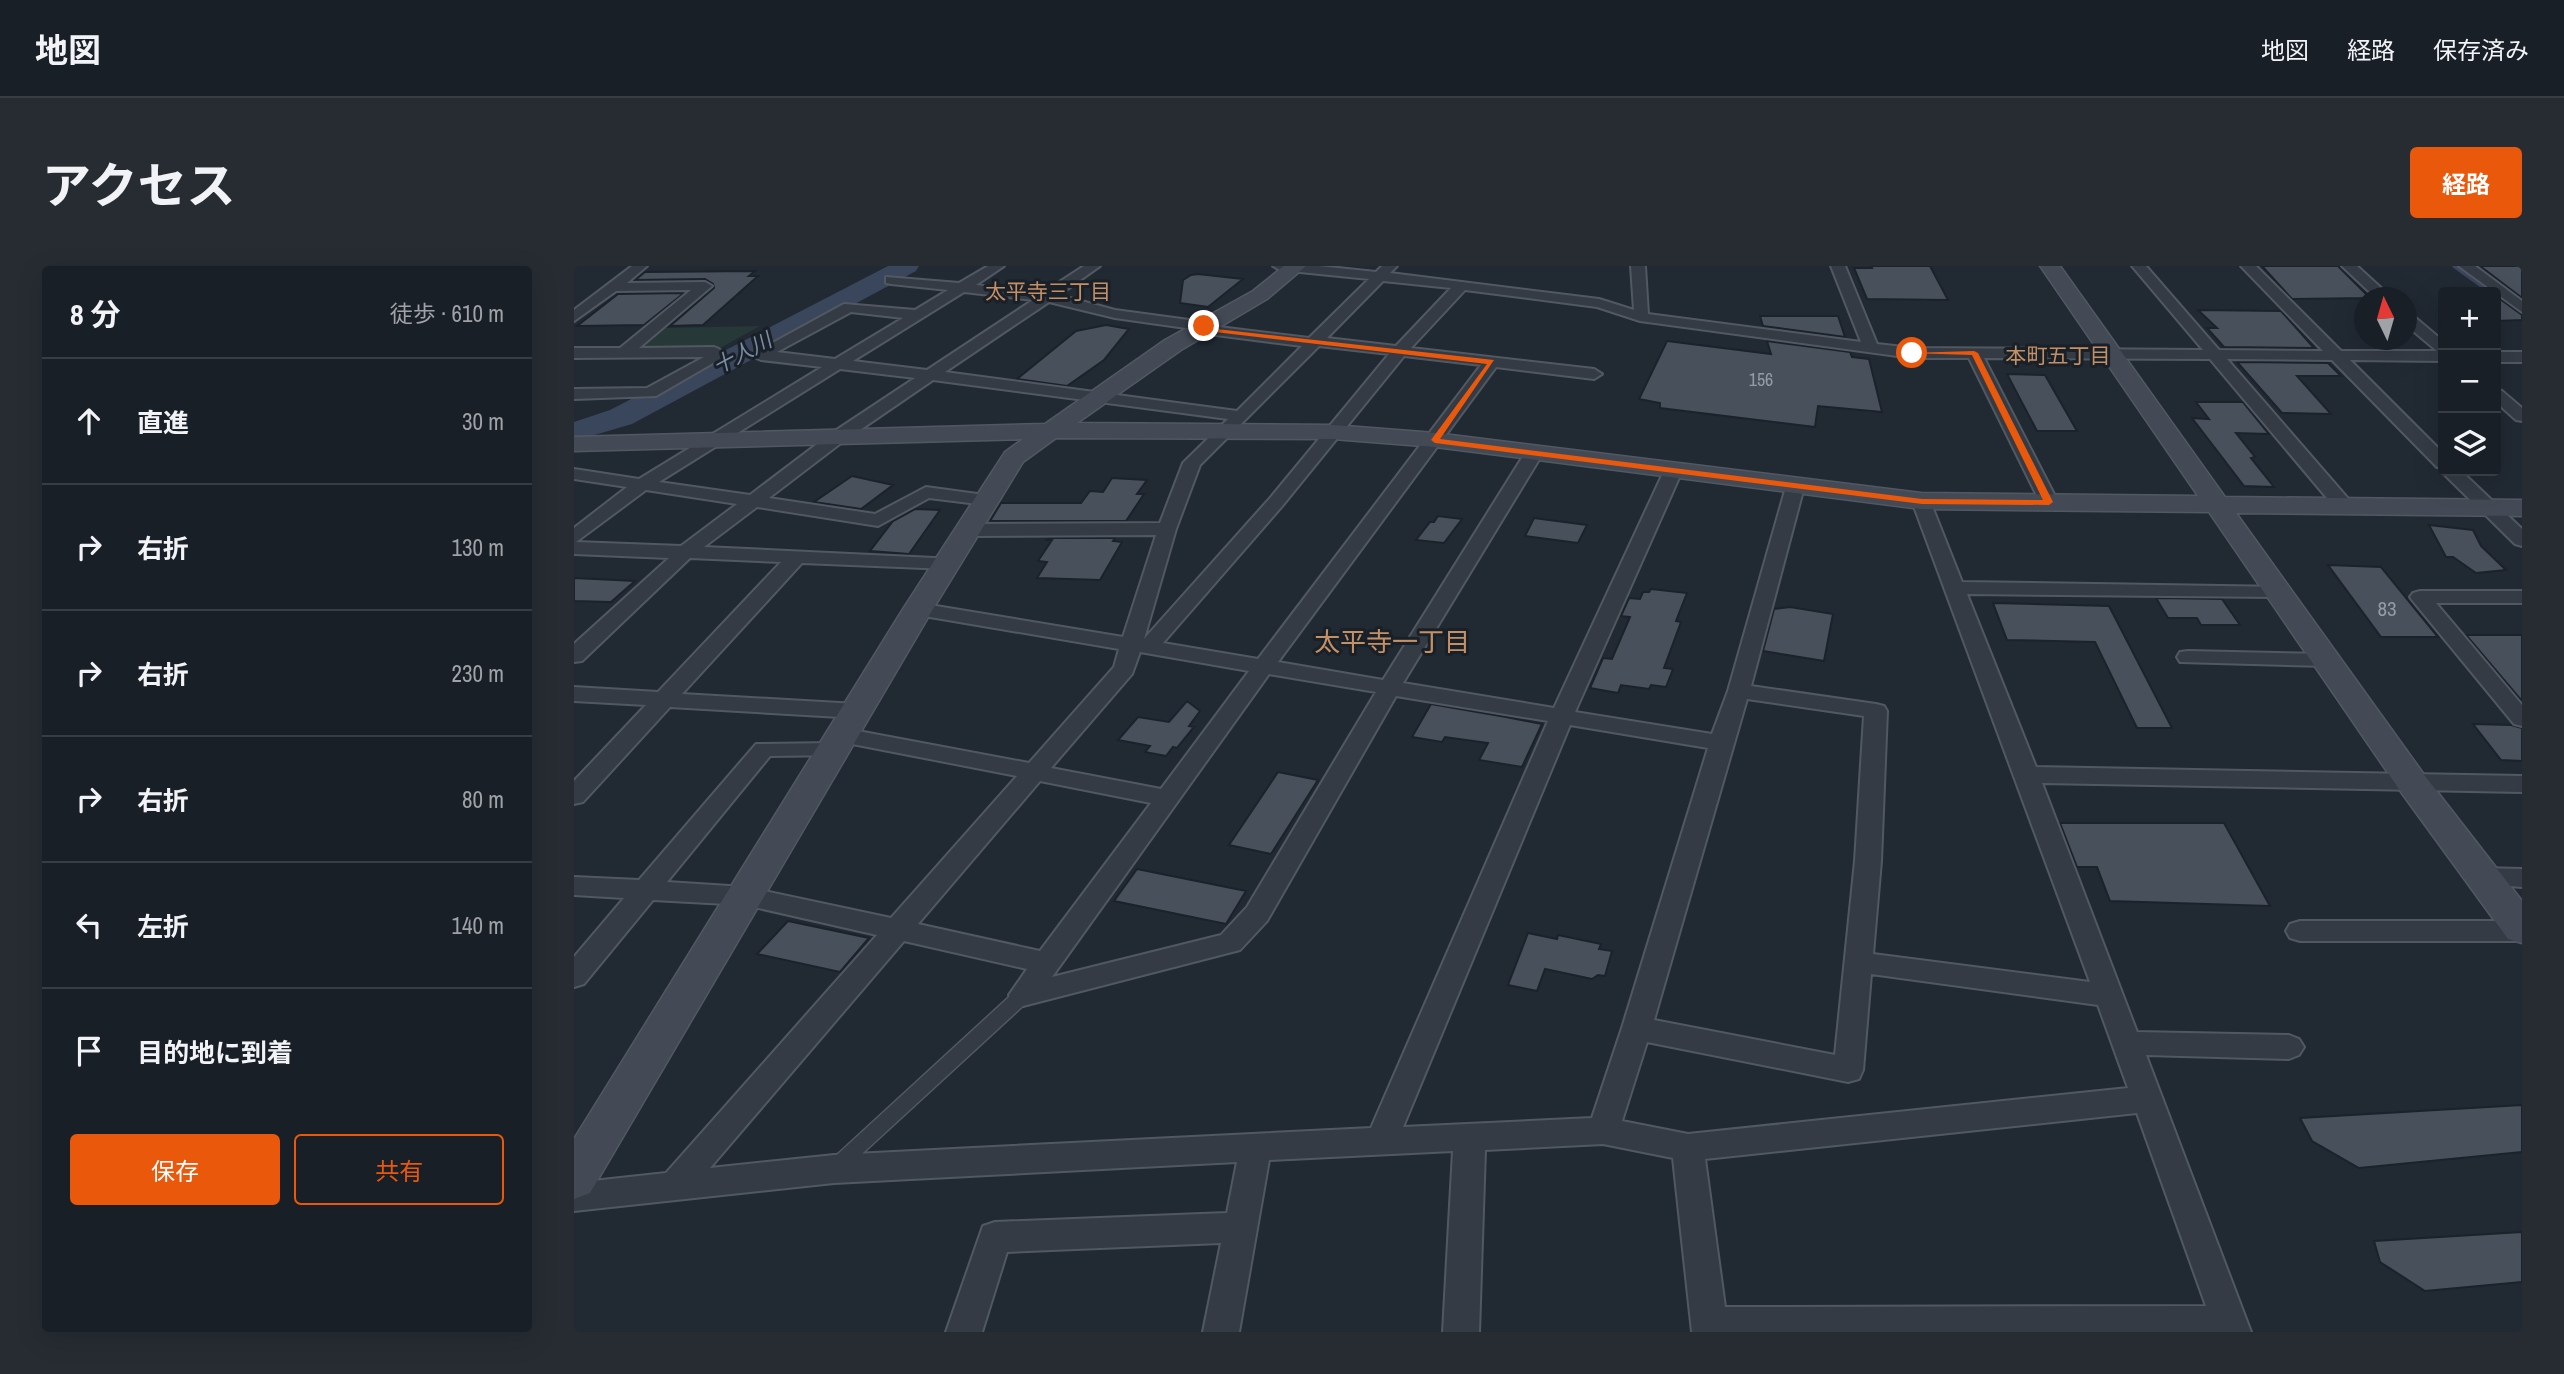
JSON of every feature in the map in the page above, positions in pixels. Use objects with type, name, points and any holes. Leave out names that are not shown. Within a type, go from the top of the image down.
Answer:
[{"type":"street","points":[[574,317],[640,266]]},
{"type":"street","points":[[574,537],[643,484],[997,266]]},
{"type":"street","points":[[574,656],[685,552],[835,439],[1093,266]]},
{"type":"street","points":[[574,1179],[582,1148],[745,897],[918,609],[1014,457],[1202,328],[1260,295],[1290,266],[1384,272],[1599,303],[1640,317],[1912,353],[2438,356]]},
{"type":"street","points":[[1638,266],[1642,306],[1640,317]]},
{"type":"street","points":[[1838,266],[1871,348]]},
{"type":"street","points":[[2050,266],[2413,783],[2522,930]]},
{"type":"street","points":[[2139,266],[2211,354],[2344,506]]},
{"type":"street","points":[[2248,266],[2438,458]]},
{"type":"street","points":[[2348,266],[2372,287]]},
{"type":"street","points":[[2466,266],[2522,308]]},
{"type":"street","points":[[1140,645],[1167,529],[1192,463],[1384,272]]},
{"type":"street","points":[[891,280],[1048,297],[1115,314],[1202,328],[1594,374]]},
{"type":"street","points":[[675,1186],[1124,669],[1140,645],[1278,501],[1399,352],[1462,285]]},
{"type":"street","points":[[613,287],[705,286],[625,352]]},
{"type":"street","points":[[918,315],[849,307],[761,355],[1101,396],[1234,423],[1435,440],[1922,501],[2522,508]]},
{"type":"street","points":[[2417,327],[2438,345]]},
{"type":"street","points":[[574,353],[714,352],[717,356],[650,393],[574,394]]},
{"type":"street","points":[[1974,353],[2049,502]]},
{"type":"street","points":[[2501,357],[2522,357]]},
{"type":"street","points":[[1023,995],[1263,667],[1492,362]]},
{"type":"street","points":[[2501,398],[2522,416]]},
{"type":"street","points":[[574,444],[1047,434],[1234,423]]},
{"type":"street","points":[[1023,995],[1230,943],[1257,914],[1390,687],[1534,453]]},
{"type":"street","points":[[1381,1141],[1562,716],[1673,471]]},
{"type":"street","points":[[574,474],[878,520],[926,492],[986,500]]},
{"type":"street","points":[[2456,476],[2522,540]]},
{"type":"street","points":[[1603,1131],[1739,691],[1795,487]]},
{"type":"street","points":[[1688,1147],[1709,1328],[2231,1327],[2027,775],[1922,501]]},
{"type":"street","points":[[968,530],[1167,529]]},
{"type":"street","points":[[574,548],[948,563]]},
{"type":"street","points":[[574,796],[797,557]]},
{"type":"street","points":[[1955,588],[2278,591]]},
{"type":"street","points":[[2522,597],[2420,597],[2522,719]]},
{"type":"street","points":[[918,609],[1721,743]]},
{"type":"street","points":[[2188,657],[2326,660]]},
{"type":"street","points":[[1637,1028],[1848,1070],[1868,861],[1876,711],[1739,691]]},
{"type":"street","points":[[574,694],[665,699],[844,732],[1168,798]]},
{"type":"street","points":[[574,976],[764,749],[844,732]]},
{"type":"street","points":[[2027,775],[2522,784]]},
{"type":"street","points":[[2482,877],[2522,878]]},
{"type":"street","points":[[574,886],[745,897],[1048,963]]},
{"type":"street","points":[[2300,930],[2522,930]]},
{"type":"street","points":[[1858,962],[2109,996]]},
{"type":"street","points":[[2126,1043],[2289,1047]]},
{"type":"street","points":[[574,1197],[834,1169],[1256,1146],[1603,1131],[1688,1147],[2147,1100]]},
{"type":"street","points":[[1461,1332],[1470,1137]]},
{"type":"street","points":[[1221,1332],[1256,1146]]},
{"type":"street","points":[[964,1332],[995,1237],[1240,1227]]},
{"type":"lane","points":[[834,1169],[1023,995]]},
{"type":"shaded area","points":[[760,326],[722,347],[642,347],[665,328]]},
{"type":"building","points":[[1871,266],[1930,266],[1948,300],[1867,299],[1854,268],[1872,268]]},
{"type":"building","points":[[2262,266],[2338,266],[2359,287],[2354,287],[2354,298],[2292,299]]},
{"type":"building","points":[[2480,266],[2522,266],[2522,298]]},
{"type":"building","points":[[755,271],[749,276],[758,276],[703,325],[670,326],[714,288],[713,284],[705,279],[635,280],[645,272]]},
{"type":"building","points":[[1198,274],[1243,279],[1208,307],[1180,303],[1183,280]]},
{"type":"building","points":[[684,293],[644,325],[577,326],[618,294]]},
{"type":"building","points":[[2501,300],[2522,315],[2522,320],[2501,321]]},
{"type":"building","points":[[2198,310],[2281,311],[2314,348],[2224,347],[2207,328],[2217,328]]},
{"type":"building","points":[[1760,316],[1838,316],[1845,337],[1763,326]]},
{"type":"building","points":[[1106,325],[1129,329],[1104,360],[1067,386],[1017,379],[1076,331]]},
{"type":"building","points":[[1667,341],[1771,354],[1767,341],[1850,352],[1852,357],[1869,359],[1882,412],[1818,406],[1815,427],[1660,408],[1660,403],[1639,399]]},
{"type":"building","points":[[2237,362],[2328,363],[2341,376],[2297,376],[2331,414],[2282,413]]},
{"type":"building","points":[[2007,374],[2045,375],[2077,431],[2037,431]]},
{"type":"building","points":[[2196,402],[2243,402],[2269,434],[2236,433],[2255,457],[2251,458],[2274,487],[2244,486],[2192,418],[2209,419]]},
{"type":"building","points":[[852,476],[893,485],[861,509],[814,502]]},
{"type":"building","points":[[1112,478],[1147,480],[1137,494],[1144,494],[1126,521],[990,521],[1001,503],[1081,503],[1090,491],[1103,492]]},
{"type":"building","points":[[915,509],[940,510],[909,554],[870,551],[893,521]]},
{"type":"building","points":[[1438,516],[1462,519],[1444,543],[1416,540],[1430,522],[1434,522]]},
{"type":"building","points":[[1534,518],[1587,525],[1578,543],[1525,536]]},
{"type":"building","points":[[2429,525],[2473,530],[2481,546],[2506,570],[2476,573],[2453,557],[2446,557]]},
{"type":"building","points":[[1115,538],[1113,541],[1122,542],[1100,580],[1037,578],[1047,562],[1038,561],[1052,540],[1047,540]]},
{"type":"building","points":[[2328,565],[2381,567],[2438,637],[2381,637]]},
{"type":"building","points":[[574,578],[635,581],[611,602],[574,601]]},
{"type":"building","points":[[1651,589],[1687,593],[1676,621],[1681,622],[1664,668],[1673,669],[1666,687],[1651,685],[1649,689],[1621,685],[1618,693],[1590,688],[1603,658],[1612,659],[1630,617],[1621,616],[1629,598],[1640,599],[1643,592],[1649,592]]},
{"type":"building","points":[[2156,598],[2222,599],[2240,625],[2201,625],[2197,618],[2168,618]]},
{"type":"building","points":[[1993,603],[2109,606],[2172,728],[2137,728],[2095,642],[2007,640]]},
{"type":"building","points":[[1790,607],[1833,614],[1824,661],[1763,651],[1774,609]]},
{"type":"building","points":[[2466,635],[2522,635],[2522,701]]},
{"type":"building","points":[[1187,701],[1200,711],[1189,726],[1194,727],[1177,748],[1173,747],[1166,756],[1145,752],[1150,746],[1118,740],[1138,717],[1169,722]]},
{"type":"building","points":[[1431,704],[1542,724],[1522,767],[1479,760],[1488,743],[1445,737],[1442,742],[1412,737]]},
{"type":"building","points":[[2473,724],[2522,728],[2522,761],[2501,760]]},
{"type":"building","points":[[1278,772],[1318,780],[1271,854],[1229,845]]},
{"type":"building","points":[[2060,823],[2224,823],[2270,906],[2110,901],[2097,867],[2077,867]]},
{"type":"building","points":[[1137,869],[1246,891],[1226,924],[1114,901]]},
{"type":"building","points":[[788,921],[869,938],[840,972],[757,954]]},
{"type":"building","points":[[1528,933],[1557,939],[1558,935],[1601,944],[1599,949],[1612,951],[1605,976],[1598,975],[1592,979],[1545,969],[1537,991],[1508,985]]},
{"type":"building","points":[[2522,1105],[2522,1152],[2359,1168],[2312,1141],[2300,1118]]},
{"type":"building","points":[[2522,1232],[2522,1282],[2425,1291],[2380,1262],[2374,1241]]},
{"type":"waterway","name":"十人川","points":[[574,432],[621,417],[907,266]]},
{"type":"waterway","points":[[2455,266],[2484,287]]},
{"type":"waterway","points":[[2501,300],[2522,315]]},
{"type":"district","name":"太平寺三丁目","points":[[1048,291]]},
{"type":"district","name":"本町五丁目","points":[[2058,355]]},
{"type":"district","name":"太平寺一丁目","points":[[1392,641]]},
{"type":"route","points":[[1204,326],[1200,329],[1492,362],[1435,440],[1922,501],[2049,502],[1974,353],[1912,353]]}]
